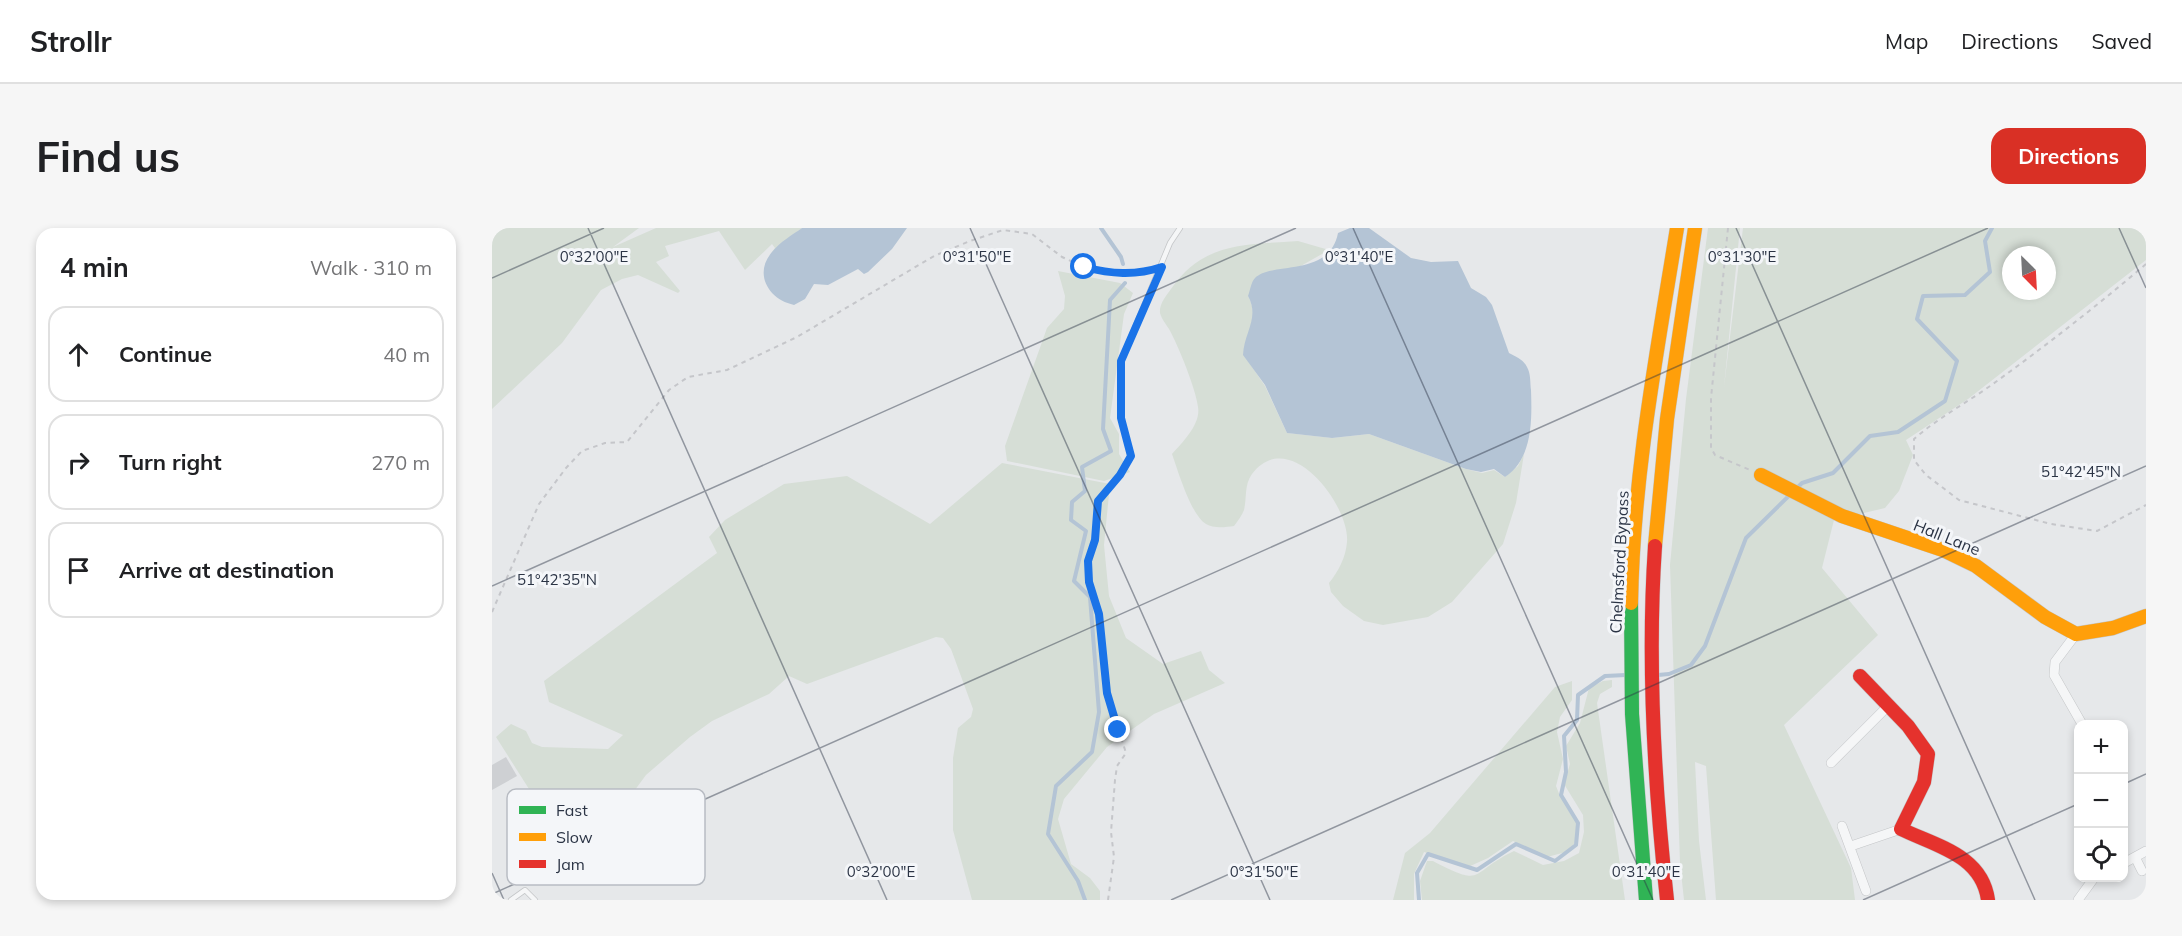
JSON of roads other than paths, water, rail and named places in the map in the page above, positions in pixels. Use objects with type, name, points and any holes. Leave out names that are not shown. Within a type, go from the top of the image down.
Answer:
[{"type":"main road","name":"Chelmsford Bypass","points":[[1646,900],[1633,728],[1634,529],[1677,228]]},
{"type":"main road","points":[[1667,900],[1652,726],[1652,610],[1663,463],[1676,350],[1695,228]]},
{"type":"main road","name":"Hall Lane","points":[[1761,475],[1842,516],[1943,550],[1976,566],[2044,617],[2076,634]]},
{"type":"main road","points":[[2076,634],[2113,628],[2146,616]]},
{"type":"main road","points":[[1860,676],[1918,739],[1928,754],[1927,773],[1901,829],[1956,854],[1975,868],[1985,882],[1988,900]]},
{"type":"street","points":[[2076,634],[2055,662],[2054,675],[2080,720]]},
{"type":"street","points":[[1830,763],[1888,706]]},
{"type":"street","points":[[1842,826],[1866,891]]},
{"type":"street","points":[[1851,846],[1901,829]]},
{"type":"street","points":[[2128,861],[2146,851]]},
{"type":"street","points":[[2135,857],[2142,871]]},
{"type":"street","points":[[2078,900],[2091,882]]},
{"type":"lane","points":[[1121,418],[1121,361],[1162,267],[1170,243],[1180,228]]},
{"type":"lane","points":[[511,900],[525,890],[535,900]]},
{"type":"water","points":[[802,228],[907,228],[892,249],[868,272],[864,274],[858,269],[828,285],[814,284],[805,299],[794,305],[777,298],[771,292],[764,277],[764,269],[766,260],[775,248]]},
{"type":"water","points":[[1350,228],[1369,228],[1411,258],[1431,262],[1458,261],[1471,288],[1486,297],[1492,305],[1509,353],[1525,364],[1530,376],[1531,426],[1529,438],[1521,460],[1505,477],[1494,469],[1481,472],[1466,469],[1369,434],[1332,438],[1287,433],[1265,385],[1243,355],[1252,318],[1248,296],[1252,282],[1263,273],[1312,263],[1324,257],[1333,247],[1338,233]]},
{"type":"waterway","points":[[1101,228],[1121,257],[1123,264]]},
{"type":"waterway","points":[[1658,675],[1669,674],[1691,665],[1705,646],[1746,538],[1802,483],[1833,473],[1870,436],[1898,432],[1945,401],[1957,361],[1917,319],[1923,296],[1965,295],[1990,272],[1985,241],[1992,228]]},
{"type":"waterway","points":[[1085,900],[1078,881],[1048,834],[1056,786],[1092,752],[1099,712],[1090,597],[1074,581],[1086,531],[1071,520],[1072,502],[1085,491],[1082,467],[1111,451],[1103,429],[1110,300],[1125,283]]},
{"type":"waterway","points":[[1419,900],[1417,873],[1428,854],[1477,870],[1516,844],[1555,861],[1576,845],[1578,823],[1561,795],[1566,772],[1564,736],[1577,720],[1578,695],[1605,676],[1626,675]]}]
